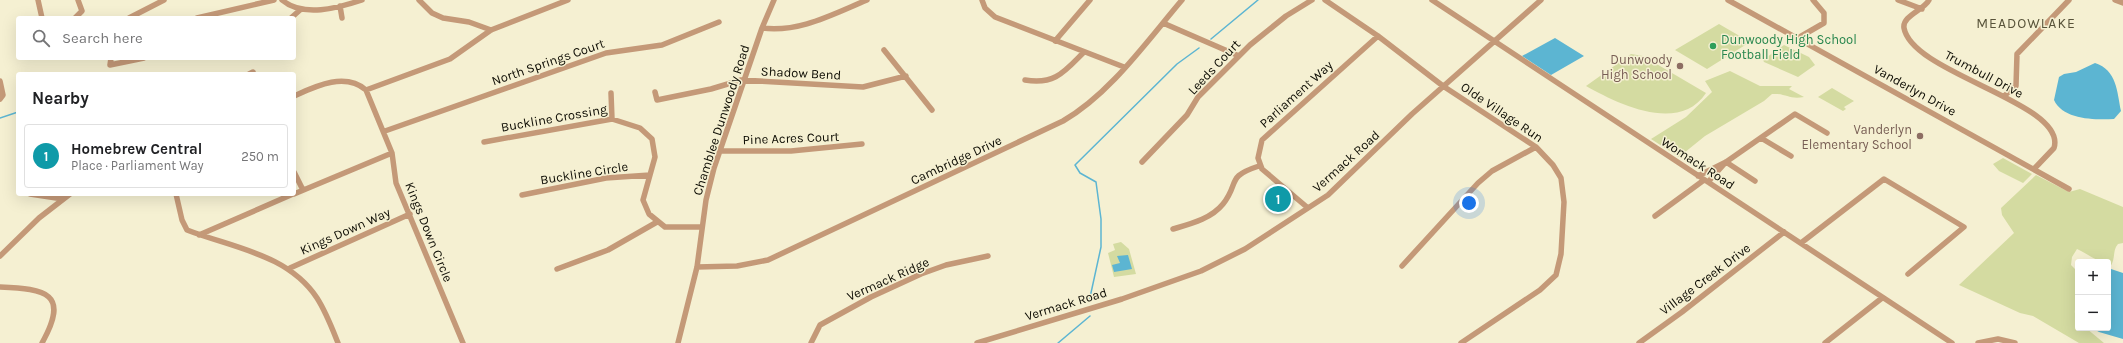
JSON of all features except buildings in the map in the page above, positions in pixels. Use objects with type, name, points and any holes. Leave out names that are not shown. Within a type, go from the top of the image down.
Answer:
[{"type":"street","points":[[38,0],[42,16]]},
{"type":"street","points":[[77,16],[82,11],[78,0]]},
{"type":"street","points":[[133,16],[164,0]]},
{"type":"street","points":[[206,16],[274,0]]},
{"type":"street","points":[[282,0],[289,8],[300,10],[340,6],[362,0]]},
{"type":"street","points":[[419,0],[432,13],[443,18],[468,22],[491,30]]},
{"type":"street","points":[[296,95],[338,81],[360,83],[366,90],[450,59],[491,30],[568,0]]},
{"type":"street","name":"Chamblee Dunwoody Road","points":[[678,343],[697,267],[706,200],[744,80],[762,28],[774,0]]},
{"type":"street","points":[[762,28],[768,30],[802,25],[867,0]]},
{"type":"street","points":[[982,0],[985,8],[995,17],[1124,67]]},
{"type":"street","points":[[1055,41],[1090,0]]},
{"type":"street","name":"Cambridge Drive","points":[[697,267],[753,264],[790,251],[1063,122],[1079,112],[1108,86],[1182,0]]},
{"type":"street","name":"Leeds Court","points":[[1142,162],[1187,115],[1198,96],[1239,56],[1286,16],[1312,0]]},
{"type":"street","name":"Olde Village Run","points":[[1325,0],[1378,36],[1443,86],[1536,147],[1553,165],[1561,178],[1564,190],[1560,265],[1556,275],[1540,290],[1461,343]]},
{"type":"street","name":"Womack Road","points":[[1432,0],[1952,343]]},
{"type":"street","name":"Vermack Road","points":[[976,343],[1122,298],[1201,271],[1246,249],[1328,195],[1443,86],[1495,42],[1541,0]]},
{"type":"street","name":"Vanderlyn Drive","points":[[1728,0],[2069,189]]},
{"type":"street","points":[[1798,38],[1824,23],[1824,11],[1813,0]]},
{"type":"street","points":[[1898,0],[1922,9]]},
{"type":"street","name":"Trumbull Drive","points":[[1929,0],[1922,9],[1906,19],[1904,26],[1907,38],[1914,46],[1935,60],[2004,96],[2037,116],[2052,130],[2055,138],[2052,151],[2034,169]]},
{"type":"street","points":[[2004,96],[2016,86],[2018,54],[2031,38],[2070,0]]},
{"type":"street","points":[[2115,0],[2123,3]]},
{"type":"street","points":[[340,6],[342,18]]},
{"type":"street","points":[[293,16],[300,10]]},
{"type":"street","name":"North Springs Court","points":[[385,131],[606,53],[662,45],[719,22]]},
{"type":"street","points":[[1163,23],[1239,56]]},
{"type":"street","name":"Parliament Way","points":[[1259,166],[1257,157],[1259,148],[1265,136],[1378,36]]},
{"type":"street","points":[[884,50],[932,110]]},
{"type":"street","points":[[1025,80],[1042,84],[1056,80],[1084,52]]},
{"type":"street","points":[[111,60],[110,65],[134,60]]},
{"type":"street","name":"Shadow Bend","points":[[655,92],[657,100],[711,89],[731,82],[744,80],[832,87],[863,87],[906,76]]},
{"type":"street","points":[[0,81],[3,95],[0,99]]},
{"type":"street","name":"Kings Down Circle","points":[[366,90],[385,131],[392,153],[396,183],[463,343]]},
{"type":"street","points":[[611,93],[612,119]]},
{"type":"street","points":[[1698,176],[1726,162],[1795,114],[1826,133]]},
{"type":"street","name":"Buckline Crossing","points":[[484,142],[612,119],[633,124],[642,128],[651,136],[656,156],[643,200],[646,211],[657,222]]},
{"type":"street","points":[[1761,138],[1791,156]]},
{"type":"street","name":"Pine Acres Court","points":[[721,151],[791,151],[862,144]]},
{"type":"street","points":[[1402,266],[1478,183],[1492,171],[1536,147]]},
{"type":"street","points":[[296,193],[392,153]]},
{"type":"street","points":[[1655,216],[1718,172],[1726,162]]},
{"type":"street","points":[[1726,162],[1755,181]]},
{"type":"street","points":[[1173,229],[1199,221],[1217,210],[1228,195],[1233,179],[1238,174],[1259,166],[1270,178],[1308,208]]},
{"type":"street","points":[[1706,173],[1712,176]]},
{"type":"street","name":"Buckline Circle","points":[[522,195],[606,178],[650,175]]},
{"type":"street","points":[[296,176],[303,190]]},
{"type":"street","points":[[1801,243],[1884,179],[1964,227],[1908,274]]},
{"type":"street","points":[[43,196],[63,199]]},
{"type":"street","points":[[0,256],[67,196]]},
{"type":"street","points":[[176,196],[182,220],[187,230],[268,256],[290,268],[317,297],[327,316],[338,343]]},
{"type":"street","points":[[199,235],[289,196]]},
{"type":"street","name":"Kings Down Way","points":[[290,268],[410,214]]},
{"type":"street","points":[[557,269],[574,264],[632,239],[657,222],[665,227],[702,227]]},
{"type":"street","name":"Village Creek Drive","points":[[1639,343],[1682,312],[1784,232]]},
{"type":"street","name":"Vermack Ridge","points":[[811,343],[820,325],[871,297],[946,265],[988,256]]},
{"type":"street","points":[[0,287],[38,291],[52,299],[55,307],[55,315],[42,343]]},
{"type":"street","points":[[1825,343],[1882,298]]},
{"type":"street","points":[[1978,343],[1998,339],[2015,343]]},
{"type":"green space","name":"Dunwoody High School Football Field","points":[[1719,24],[1750,42],[1707,69],[1675,50]]},
{"type":"green space","points":[[1784,45],[1809,57],[1815,65],[1798,77],[1764,62],[1763,60]]},
{"type":"green space","points":[[1631,54],[1643,56],[1706,93],[1694,105],[1680,112],[1665,114],[1648,112],[1631,107],[1586,86]]},
{"type":"green space","points":[[1730,71],[1760,86],[1792,86],[1789,89],[1804,97],[1795,98],[1781,94],[1772,94],[1764,101],[1705,136],[1679,157],[1651,139],[1686,117],[1712,92],[1705,81]]},
{"type":"green space","points":[[1832,88],[1854,101],[1844,107],[1846,109],[1843,111],[1818,97]]},
{"type":"green space","points":[[2003,158],[2032,174],[2023,183],[1999,171],[1993,164]]},
{"type":"green space","points":[[2036,175],[2069,192],[2080,189],[2123,207],[2123,243],[2118,244],[2116,247],[2111,266],[2111,259],[2096,259],[2077,249],[2072,257],[2071,265],[2075,269],[2075,331],[2090,331],[2104,343],[2079,343],[2033,316],[2020,313],[1959,285],[2014,233],[2002,215],[2001,208]]},
{"type":"green space","points":[[1121,242],[1129,249],[1136,274],[1114,277],[1108,253],[1115,250],[1113,244]]},
{"type":"water","points":[[1555,38],[1584,56],[1551,75],[1522,56]]},
{"type":"water","points":[[2095,63],[2108,71],[2115,82],[2121,111],[2114,119],[2089,119],[2072,115],[2058,107],[2054,100],[2059,77],[2064,74],[2076,72]]},
{"type":"water","points":[[1128,255],[1132,269],[1114,272],[1112,265],[1120,263],[1117,256]]},
{"type":"water","points":[[2111,269],[2123,273],[2123,339],[2097,331],[2111,331]]},
{"type":"waterway","points":[[1211,39],[1258,0]]},
{"type":"waterway","points":[[1089,302],[1101,247],[1101,219],[1096,182],[1080,173],[1075,165],[1177,64],[1199,48]]},
{"type":"waterway","points":[[0,118],[16,113]]},
{"type":"waterway","points":[[1058,343],[1090,316]]},
{"type":"place","name":"Dunwoody High School Football Field","points":[[1713,46]]},
{"type":"place","name":"Dunwoody High School","points":[[1680,66]]},
{"type":"place","name":"Vanderlyn Elementary School","points":[[1920,136]]},
{"type":"place","name":"Homebrew Central","points":[[1278,199]]},
{"type":"district","name":"MEADOWLAKE","points":[[2026,23]]}]
